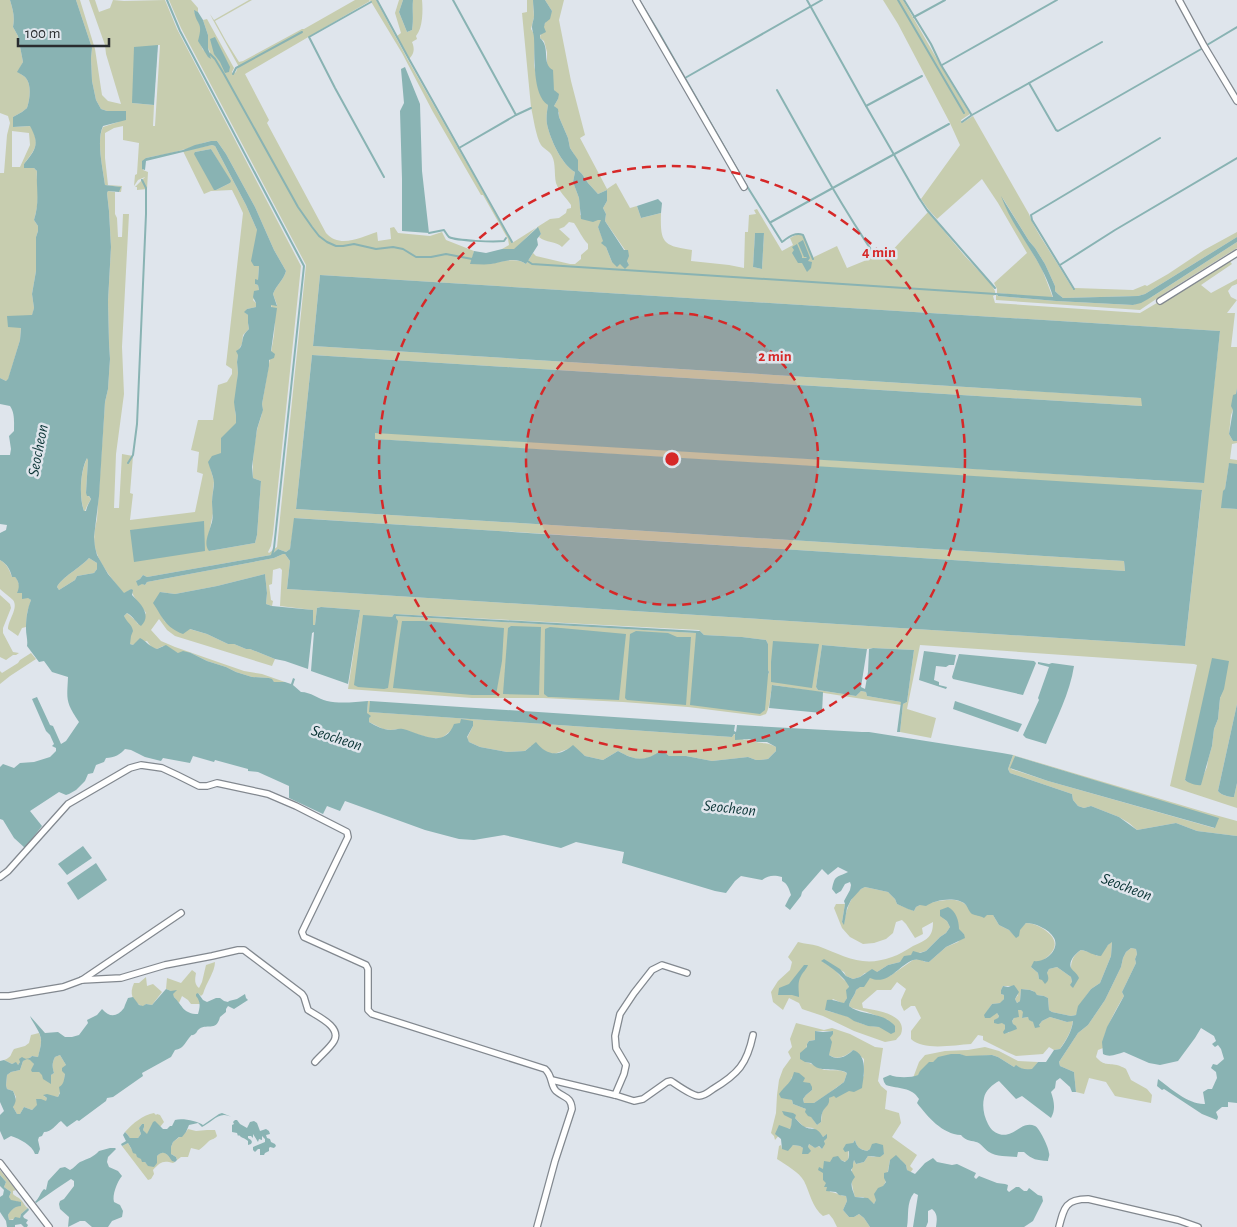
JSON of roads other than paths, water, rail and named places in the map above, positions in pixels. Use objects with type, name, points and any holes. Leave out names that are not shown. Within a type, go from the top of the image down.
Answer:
[{"type":"street","points":[[636,0],[744,186]]},
{"type":"street","points":[[1179,0],[1237,101]]},
{"type":"street","points":[[1160,301],[1237,253]]},
{"type":"street","points":[[0,877],[8,871],[68,804],[130,768],[141,765],[162,768],[198,786],[218,783],[268,794],[346,832],[348,838],[302,932],[304,937],[366,965],[368,970],[368,1010],[372,1014],[545,1069],[550,1074],[553,1086],[572,1103],[572,1109],[555,1161],[537,1227]]},
{"type":"street","points":[[0,996],[63,987],[82,980],[181,913]]},
{"type":"street","points":[[82,980],[121,978],[165,965],[244,950],[302,994],[308,1010],[335,1030],[336,1036],[334,1041],[315,1062]]},
{"type":"street","points":[[615,1095],[626,1065],[616,1048],[615,1036],[620,1014],[652,970],[662,965],[687,973]]},
{"type":"street","points":[[552,1080],[634,1101],[643,1099],[671,1081],[700,1096],[729,1080],[750,1053],[753,1035]]},
{"type":"street","points":[[0,1163],[49,1227]]},
{"type":"street","points":[[1059,1227],[1068,1204],[1076,1199],[1088,1199],[1178,1220],[1198,1227]]},
{"type":"water","name":"Seocheon","points":[[10,0],[76,0],[92,48],[92,81],[96,100],[101,109],[107,111],[126,111],[126,120],[103,126],[100,139],[105,185],[121,187],[119,192],[108,191],[107,193],[111,247],[108,301],[110,359],[94,537],[97,555],[108,574],[124,593],[131,589],[133,590],[132,595],[144,610],[146,618],[141,626],[127,613],[124,616],[133,631],[130,644],[133,645],[140,638],[157,649],[166,645],[178,653],[183,651],[191,653],[207,661],[252,677],[269,678],[274,682],[291,684],[293,678],[295,679],[293,685],[301,692],[327,701],[342,703],[368,701],[367,713],[371,716],[369,722],[385,729],[403,729],[431,738],[438,738],[450,732],[454,724],[460,723],[461,719],[473,721],[473,726],[467,737],[469,742],[480,747],[507,752],[525,751],[536,742],[544,750],[553,753],[563,752],[573,745],[585,756],[603,760],[618,751],[630,757],[640,759],[650,757],[662,750],[669,756],[686,756],[712,761],[748,757],[756,760],[768,759],[776,751],[776,747],[767,742],[757,742],[749,739],[735,740],[735,734],[732,737],[369,712],[370,701],[735,725],[734,731],[736,732],[737,725],[869,732],[1013,755],[1008,769],[1010,773],[1072,794],[1073,800],[1078,806],[1084,808],[1091,806],[1119,817],[1137,830],[1176,823],[1197,831],[1237,836],[1237,1103],[1228,1102],[1228,1107],[1222,1107],[1216,1112],[1217,1120],[1202,1114],[1157,1086],[1158,1079],[1186,1099],[1199,1104],[1205,1104],[1203,1092],[1212,1089],[1217,1078],[1216,1072],[1211,1068],[1213,1064],[1217,1065],[1224,1059],[1218,1045],[1215,1047],[1212,1044],[1216,1041],[1214,1036],[1201,1028],[1178,1061],[1160,1065],[1149,1063],[1124,1052],[1111,1056],[1103,1054],[1102,1042],[1107,1027],[1124,996],[1122,992],[1136,963],[1136,949],[1131,948],[1123,958],[1121,967],[1105,1000],[1088,1025],[1078,1033],[1059,1062],[1060,1066],[1074,1072],[1076,1092],[1072,1092],[1070,1087],[1060,1078],[1056,1081],[1055,1088],[1051,1092],[1054,1111],[1051,1118],[1022,1096],[1016,1099],[999,1081],[985,1095],[984,1111],[991,1129],[1004,1135],[1026,1125],[1037,1127],[1047,1147],[1048,1161],[1035,1159],[1024,1152],[1018,1152],[1017,1157],[995,1155],[978,1143],[968,1140],[961,1135],[948,1132],[931,1119],[917,1103],[919,1099],[913,1092],[886,1085],[883,1078],[890,1075],[912,1077],[918,1075],[929,1062],[933,1062],[938,1057],[951,1054],[966,1056],[992,1055],[1014,1067],[1016,1065],[1025,1069],[1032,1069],[1038,1062],[1046,1062],[1054,1050],[1060,1049],[1064,1043],[1073,1021],[1067,1022],[1050,1017],[1042,1021],[1039,1025],[1040,1027],[1035,1028],[1033,1022],[1028,1017],[1022,1018],[1023,1012],[1018,1010],[1019,1017],[1014,1018],[1012,1021],[1017,1029],[1004,1034],[1005,1025],[994,1023],[994,1020],[999,1016],[997,1013],[990,1018],[985,1018],[984,1015],[992,1004],[1000,1003],[1004,999],[1004,995],[1001,994],[1003,986],[1014,985],[1019,992],[1015,999],[1017,1003],[1020,1001],[1021,989],[1030,990],[1037,995],[1048,998],[1049,1010],[1052,1012],[1071,1016],[1076,1015],[1078,1006],[1091,989],[1100,983],[1111,956],[1112,942],[1101,956],[1081,950],[1075,955],[1070,965],[1079,978],[1073,988],[1070,985],[1072,982],[1071,977],[1057,967],[1049,969],[1047,973],[1048,981],[1045,984],[1039,979],[1038,973],[1031,967],[1034,961],[1047,958],[1055,947],[1054,938],[1042,927],[1026,923],[1016,938],[1009,930],[999,925],[993,915],[987,915],[984,918],[973,915],[965,904],[956,900],[939,901],[926,906],[920,905],[914,911],[897,904],[888,892],[865,887],[851,900],[847,908],[844,925],[842,922],[844,901],[851,885],[850,882],[845,884],[841,891],[836,894],[832,889],[835,879],[848,872],[838,867],[828,875],[822,869],[802,892],[790,910],[785,906],[791,895],[787,885],[782,881],[782,877],[772,876],[762,880],[741,876],[726,893],[715,891],[622,863],[624,852],[576,842],[561,848],[504,835],[474,840],[459,839],[425,830],[345,801],[340,811],[327,806],[323,814],[289,798],[289,786],[258,772],[193,756],[190,763],[163,758],[161,761],[125,749],[121,753],[106,758],[104,762],[96,765],[93,773],[88,774],[85,781],[76,790],[66,795],[59,792],[30,811],[42,826],[25,848],[14,838],[3,820],[0,819],[0,767],[3,764],[14,768],[20,763],[34,762],[50,757],[56,751],[56,748],[52,746],[54,744],[32,699],[37,697],[61,744],[66,741],[79,722],[68,700],[68,677],[52,672],[44,661],[39,662],[27,646],[26,629],[31,600],[28,598],[22,599],[22,593],[17,593],[19,586],[17,580],[15,577],[12,577],[5,563],[0,560],[0,533],[6,530],[7,525],[0,524],[0,455],[10,455],[9,436],[14,431],[14,424],[10,406],[0,404],[0,378],[6,381],[8,379],[20,340],[21,328],[8,327],[7,316],[32,315],[34,308],[32,294],[36,271],[36,237],[38,231],[38,226],[34,220],[37,201],[37,171],[34,168],[24,168],[24,164],[34,150],[35,137],[30,126],[13,127],[13,117],[27,108],[30,92],[27,80],[17,72],[23,62],[18,36],[13,27],[14,17]],"holes":[[[87,458],[86,493],[91,499],[86,511],[84,511],[81,499],[81,484]],[[89,558],[97,563],[97,569],[94,573],[77,576],[75,580],[59,590],[57,587],[59,584]]]},
{"type":"water","points":[[403,0],[413,0],[412,30],[407,32],[399,12]]},
{"type":"water","points":[[533,0],[545,0],[552,11],[550,19],[545,23],[546,32],[540,35],[540,38],[545,46],[547,64],[553,70],[554,90],[559,94],[554,106],[558,109],[570,148],[578,160],[578,170],[598,194],[607,190],[607,201],[603,208],[606,214],[605,221],[624,250],[628,250],[629,256],[627,261],[629,265],[625,269],[620,264],[617,267],[612,262],[606,247],[601,243],[603,241],[598,227],[601,220],[593,222],[581,219],[579,198],[573,182],[575,172],[561,158],[551,137],[547,122],[548,105],[539,93],[535,74],[532,27],[534,16]]},
{"type":"water","points":[[194,10],[198,12],[203,20],[208,35],[208,48],[211,59],[198,41],[200,27]]},
{"type":"water","points":[[215,37],[230,67],[229,72],[225,73],[214,54],[210,39]]},
{"type":"water","points":[[158,45],[154,105],[132,103],[134,47]]},
{"type":"water","points":[[405,67],[420,104],[422,171],[429,233],[402,231],[400,111],[404,103],[401,69]]},
{"type":"water","points":[[211,141],[217,141],[226,154],[255,207],[274,250],[286,271],[273,294],[277,306],[271,305],[271,307],[277,308],[271,351],[275,354],[274,358],[269,360],[262,404],[263,410],[257,429],[252,467],[253,478],[261,481],[255,543],[209,551],[206,542],[212,519],[214,482],[208,462],[212,456],[221,453],[221,438],[236,423],[234,402],[238,373],[238,355],[236,351],[240,348],[244,335],[249,329],[248,315],[244,312],[247,309],[256,307],[253,297],[254,291],[259,290],[258,285],[255,284],[255,279],[258,280],[259,266],[254,266],[251,261],[257,230],[215,146],[212,145],[146,161],[145,170],[142,169],[142,161],[146,158],[183,150]]},
{"type":"water","points":[[211,149],[231,181],[216,190],[214,190],[194,154],[195,152]]},
{"type":"water","points":[[1001,196],[1045,264],[1055,286],[1055,291],[1063,298],[1138,296],[1145,294],[1237,237],[1237,242],[1150,298],[1133,305],[998,296],[996,293],[1053,297],[1036,258],[1013,222]]},
{"type":"water","points":[[658,199],[662,203],[661,213],[641,218],[637,206]]},
{"type":"water","points":[[538,227],[541,234],[537,239],[538,245],[526,264],[513,260],[488,264],[470,264],[474,251],[486,253],[502,249],[514,249]]},
{"type":"water","points":[[755,233],[764,233],[762,269],[753,267]]},
{"type":"water","points":[[803,240],[810,258],[808,261],[812,262],[811,268],[807,272],[802,263],[798,263],[792,253],[794,250],[792,247],[797,244],[802,258],[807,258],[804,257],[798,243]]},
{"type":"water","points":[[320,275],[1220,331],[1204,483],[375,433],[375,439],[1202,490],[1185,646],[287,589],[290,561],[285,554],[274,558],[147,582],[145,585],[138,586],[136,581],[143,575],[147,577],[271,555],[278,549],[286,552],[290,549],[294,518],[1125,571],[1124,561],[296,509],[312,355],[1142,406],[1141,398],[313,346]]},
{"type":"water","points":[[1237,388],[1237,441],[1233,441],[1229,434],[1233,410],[1231,406],[1233,395],[1236,394]]},
{"type":"water","points":[[1229,463],[1237,464],[1237,509],[1221,508]]},
{"type":"water","points":[[204,521],[205,551],[134,562],[130,530]]},
{"type":"water","points":[[265,574],[266,604],[313,610],[313,625],[315,625],[317,608],[360,610],[348,684],[311,671],[314,632],[312,633],[308,669],[234,644],[228,644],[207,634],[190,629],[183,634],[168,625],[153,603],[160,592],[175,594]]},
{"type":"water","points":[[394,614],[700,631],[704,635],[766,640],[768,644],[769,672],[765,710],[760,714],[690,705],[696,633],[396,616],[398,621],[388,688],[358,687],[354,685],[363,615],[392,617]]},
{"type":"water","points":[[402,621],[504,628],[502,661],[496,695],[472,695],[393,688]]},
{"type":"water","points":[[511,626],[541,627],[539,695],[503,694],[508,628]]},
{"type":"water","points":[[550,627],[626,634],[619,700],[548,697],[544,694],[545,629]]},
{"type":"water","points":[[636,631],[668,633],[677,637],[691,637],[686,705],[627,700],[625,698],[630,634]]},
{"type":"water","points":[[773,641],[819,644],[812,688],[771,682]]},
{"type":"water","points":[[822,645],[867,649],[861,687],[865,689],[869,649],[914,650],[907,702],[903,704],[900,732],[897,732],[901,702],[867,696],[866,692],[861,691],[856,696],[818,690],[816,687]]},
{"type":"water","points":[[924,651],[956,655],[954,665],[946,667],[936,666],[934,680],[939,682],[939,685],[947,687],[946,689],[919,680]]},
{"type":"water","points":[[959,654],[1034,661],[1036,663],[1023,695],[953,679]]},
{"type":"water","points":[[1212,658],[1229,661],[1224,689],[1220,698],[1212,746],[1201,785],[1197,785],[1185,780]]},
{"type":"water","points":[[1038,662],[1074,666],[1066,696],[1046,744],[1026,738],[1023,735],[1039,700],[1038,698],[1049,667],[1038,664]]},
{"type":"water","points":[[772,685],[823,692],[822,713],[769,708]]},
{"type":"water","points":[[955,701],[1022,724],[1018,732],[953,709]]},
{"type":"water","points":[[1237,704],[1237,783],[1234,797],[1225,796],[1218,791]]},
{"type":"water","points":[[1015,756],[1219,818],[1215,828],[1048,781],[1010,768]]},
{"type":"water","points":[[83,846],[92,858],[67,875],[58,864]]},
{"type":"water","points":[[96,863],[107,880],[78,900],[67,883]]},
{"type":"water","points":[[948,907],[955,914],[959,929],[965,938],[946,947],[929,962],[913,960],[888,977],[876,980],[870,978],[864,987],[856,990],[850,1001],[849,1006],[854,1009],[890,1021],[895,1026],[895,1032],[891,1034],[879,1027],[868,1026],[825,1010],[827,1000],[844,1003],[847,998],[846,990],[849,987],[841,976],[821,961],[824,959],[840,969],[846,976],[853,979],[872,969],[877,972],[888,965],[900,962],[904,956],[911,955],[913,951],[920,953],[926,951],[946,933],[950,927],[947,921],[940,916],[940,910]]},
{"type":"water","points":[[804,965],[808,965],[799,981],[799,997],[778,995],[779,988],[789,984]]},
{"type":"water","points":[[166,989],[171,991],[177,990],[173,994],[174,997],[184,1009],[193,1014],[198,1014],[200,1007],[196,996],[198,993],[207,1002],[220,998],[228,1002],[245,994],[248,1000],[234,1009],[228,1006],[226,1012],[220,1017],[216,1025],[198,1030],[191,1035],[182,1047],[175,1050],[171,1057],[142,1073],[143,1076],[113,1097],[107,1098],[106,1101],[79,1121],[77,1120],[67,1127],[61,1121],[51,1130],[44,1132],[38,1140],[40,1149],[38,1154],[35,1154],[25,1143],[14,1137],[11,1136],[4,1140],[0,1131],[0,1115],[4,1111],[0,1102],[0,1061],[4,1060],[12,1064],[16,1062],[18,1065],[19,1059],[22,1057],[26,1059],[32,1056],[38,1057],[41,1039],[30,1016],[45,1033],[58,1032],[65,1037],[72,1037],[79,1035],[88,1023],[87,1020],[97,1015],[102,1009],[111,1015],[119,1013],[124,1008],[128,998],[133,997],[139,1005],[152,1005]],"holes":[[[60,1055],[66,1065],[62,1068],[65,1074],[63,1083],[59,1087],[60,1093],[58,1097],[47,1094],[43,1095],[47,1098],[46,1101],[36,1099],[37,1105],[32,1110],[24,1107],[20,1114],[17,1114],[13,1107],[16,1101],[14,1093],[7,1089],[7,1075],[20,1070],[23,1061],[27,1059],[34,1064],[32,1072],[39,1072],[43,1079],[51,1084],[55,1057]]]},
{"type":"water","points":[[815,1031],[833,1031],[830,1038],[832,1042],[829,1055],[835,1058],[841,1057],[853,1050],[861,1056],[864,1066],[862,1088],[854,1092],[849,1091],[836,1098],[834,1096],[829,1098],[822,1114],[821,1122],[817,1125],[805,1112],[806,1109],[793,1104],[792,1100],[781,1098],[779,1094],[790,1082],[794,1072],[799,1073],[805,1078],[803,1082],[810,1083],[812,1087],[812,1090],[803,1099],[804,1103],[814,1103],[844,1082],[847,1073],[819,1068],[800,1059],[800,1053],[807,1047],[809,1041],[815,1040]]},
{"type":"water","points":[[782,1111],[793,1113],[802,1125],[816,1130],[823,1137],[827,1134],[822,1149],[819,1146],[815,1148],[809,1144],[808,1147],[811,1151],[808,1154],[802,1154],[803,1148],[800,1146],[793,1145],[788,1151],[782,1149],[781,1139],[775,1134],[779,1125],[790,1129],[792,1119],[784,1115]]},
{"type":"water","points":[[222,1113],[232,1117],[221,1115],[202,1127],[198,1123],[189,1125],[182,1137],[173,1142],[171,1147],[171,1154],[177,1160],[175,1162],[162,1153],[157,1156],[157,1163],[154,1167],[148,1166],[133,1153],[128,1143],[122,1146],[121,1144],[126,1141],[123,1135],[125,1132],[130,1138],[138,1138],[141,1134],[139,1128],[142,1124],[144,1124],[143,1130],[147,1134],[155,1121],[163,1129],[172,1126],[175,1120],[178,1119],[190,1120],[197,1122],[203,1125]]},
{"type":"water","points":[[235,1120],[247,1128],[250,1122],[254,1121],[257,1123],[260,1131],[266,1129],[269,1131],[270,1134],[266,1135],[267,1138],[276,1146],[274,1148],[270,1147],[269,1151],[264,1155],[260,1155],[260,1149],[255,1152],[253,1147],[265,1142],[265,1139],[262,1136],[262,1140],[259,1139],[258,1142],[253,1134],[253,1138],[248,1136],[252,1142],[248,1145],[247,1140],[232,1132],[232,1125]]},
{"type":"water","points":[[855,1140],[859,1147],[867,1151],[872,1144],[883,1145],[884,1154],[880,1157],[868,1156],[864,1162],[856,1164],[854,1160],[851,1170],[855,1177],[852,1189],[855,1197],[868,1198],[874,1204],[876,1200],[874,1194],[886,1182],[884,1173],[888,1172],[890,1160],[896,1155],[906,1165],[907,1170],[915,1174],[925,1163],[933,1158],[937,1162],[957,1164],[976,1173],[974,1177],[976,1179],[979,1176],[1008,1185],[1007,1190],[1009,1192],[1016,1187],[1024,1191],[1027,1191],[1029,1188],[1042,1196],[1043,1201],[1033,1221],[1024,1227],[936,1227],[937,1219],[932,1209],[928,1211],[926,1227],[913,1227],[918,1195],[914,1193],[909,1205],[907,1227],[870,1227],[859,1214],[849,1217],[843,1210],[847,1201],[846,1196],[826,1191],[827,1187],[824,1187],[826,1183],[823,1180],[823,1173],[818,1170],[819,1167],[823,1169],[824,1161],[830,1162],[833,1157],[838,1156],[841,1160],[847,1161],[849,1151],[845,1152],[843,1149],[846,1144],[853,1143]]},
{"type":"water","points":[[110,1148],[116,1149],[108,1157],[109,1167],[118,1171],[122,1176],[115,1189],[114,1202],[120,1205],[123,1211],[122,1217],[112,1221],[108,1227],[92,1227],[85,1221],[80,1221],[68,1227],[69,1217],[60,1209],[59,1204],[74,1186],[74,1181],[71,1179],[35,1202],[44,1189],[46,1190],[48,1181],[60,1168],[65,1167],[70,1170],[99,1151]]},
{"type":"water","points":[[0,1175],[6,1182],[4,1187],[11,1192],[9,1197],[11,1200],[21,1202],[21,1206],[9,1213],[9,1220],[13,1220],[15,1217],[20,1218],[21,1214],[28,1208],[29,1210],[23,1216],[28,1220],[26,1223],[27,1227],[21,1224],[15,1225],[15,1227],[7,1227],[6,1221],[0,1212],[0,1197],[3,1195],[4,1190],[0,1186]]},
{"type":"waterway","points":[[167,0],[180,31],[304,266],[272,555]]},
{"type":"waterway","points":[[377,0],[512,242]]},
{"type":"waterway","points":[[453,0],[516,115]]},
{"type":"waterway","points":[[639,0],[745,183],[782,242],[795,235],[803,235],[813,259]]},
{"type":"waterway","points":[[807,0],[919,198],[927,210],[995,288]]},
{"type":"waterway","points":[[685,78],[822,0]]},
{"type":"waterway","points":[[898,0],[964,113]]},
{"type":"waterway","points":[[904,0],[971,114]]},
{"type":"waterway","points":[[914,17],[945,0]]},
{"type":"waterway","points":[[942,65],[1057,0]]},
{"type":"waterway","points":[[371,2],[309,37],[384,177]]},
{"type":"waterway","points":[[1207,45],[1237,27]]},
{"type":"waterway","points":[[233,74],[236,68],[302,32]]},
{"type":"waterway","points":[[962,122],[1102,42]]},
{"type":"waterway","points":[[1029,83],[1058,131],[1203,48]]},
{"type":"waterway","points":[[210,54],[224,74],[298,207],[319,236],[336,246],[354,244],[376,249],[393,247],[403,249],[416,257],[446,254],[472,259]]},
{"type":"waterway","points":[[866,106],[922,76]]},
{"type":"waterway","points":[[777,90],[837,196],[876,257]]},
{"type":"waterway","points":[[459,148],[531,108]]},
{"type":"waterway","points":[[771,222],[949,124]]},
{"type":"waterway","points":[[1074,289],[1032,220],[1031,215],[1160,138]]},
{"type":"waterway","points":[[1060,265],[1237,158]]},
{"type":"waterway","points":[[128,463],[133,455],[137,424],[146,214],[146,188],[142,180]]},
{"type":"waterway","points":[[429,233],[444,230],[449,237],[476,241],[504,241],[506,238]]},
{"type":"waterway","points":[[526,260],[532,264],[996,294]]}]
